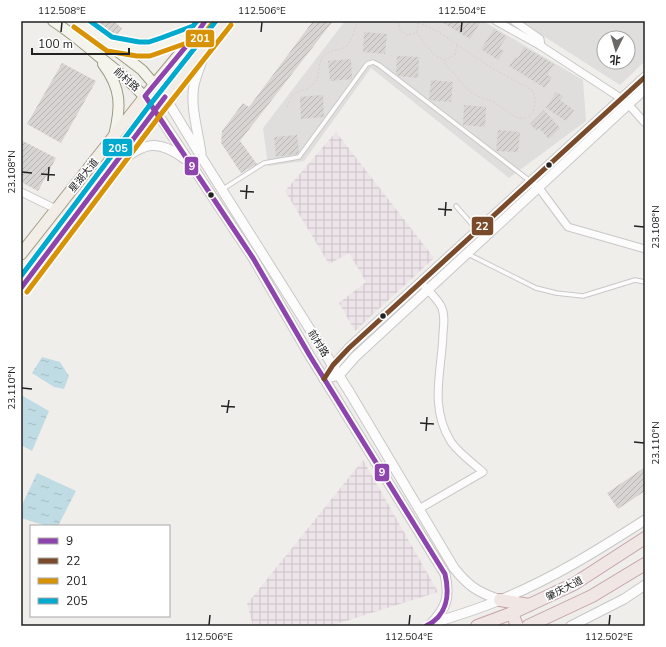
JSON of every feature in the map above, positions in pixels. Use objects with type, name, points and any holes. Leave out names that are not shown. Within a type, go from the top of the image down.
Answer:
[{"type":"highway","name":"肇庆大道","points":[[477,626],[512,613],[574,584],[645,538]]},
{"type":"highway","name":"肇庆大道","points":[[533,625],[592,596],[645,564]]},
{"type":"highway","points":[[626,576],[645,573]]},
{"type":"highway","points":[[500,600],[528,605]]},
{"type":"highway","points":[[512,613],[517,626]]},
{"type":"main road","name":"前村路","points":[[53,21],[66,29],[132,83],[145,96],[155,110]]},
{"type":"main road","points":[[66,29],[70,28],[73,21]]},
{"type":"main road","name":"前村路","points":[[78,21],[142,70],[165,98]]},
{"type":"main road","name":"星湖大道","points":[[21,254],[145,96],[198,32],[205,21]]},
{"type":"main road","name":"星湖大道","points":[[21,288],[155,110],[225,21]]},
{"type":"main road","points":[[109,44],[138,49],[150,49],[198,32]]},
{"type":"main road","points":[[95,53],[110,73],[119,96],[118,120],[114,137]]},
{"type":"street","points":[[496,21],[541,46],[626,102],[645,123]]},
{"type":"street","points":[[514,21],[540,39],[541,46]]},
{"type":"street","points":[[202,158],[195,119],[193,97],[194,85],[208,43]]},
{"type":"street","points":[[324,379],[339,375],[355,357],[539,188],[626,102],[645,77]]},
{"type":"street","points":[[324,379],[332,365],[349,348],[531,182],[626,102],[645,90]]},
{"type":"street","name":"前村路","points":[[165,98],[339,375],[454,568],[468,584],[481,593],[500,600]]},
{"type":"street","name":"前村路","points":[[155,110],[253,258],[324,379],[445,574],[449,589],[446,604],[440,614],[429,625]]},
{"type":"street","points":[[112,168],[142,146],[154,145],[165,147],[190,162]]},
{"type":"street","points":[[531,182],[539,188],[568,227],[645,249]]},
{"type":"street","points":[[21,192],[56,209]]},
{"type":"street","points":[[419,509],[483,472],[450,442],[441,423],[437,395],[444,317],[441,306],[421,282]]},
{"type":"street","points":[[429,625],[500,600],[543,580],[585,558],[645,520]]},
{"type":"street","points":[[571,626],[624,599],[645,585]]},
{"type":"lane","points":[[222,190],[264,163],[299,157],[367,64],[373,62],[379,65],[531,182]]},
{"type":"lane","points":[[456,206],[478,231]]},
{"type":"lane","points":[[467,254],[536,288],[556,293],[583,296],[636,280],[645,282]]},
{"type":"path","points":[[287,107],[290,98],[294,94],[308,88],[318,78],[324,54],[340,50],[346,46],[351,39],[355,26],[359,21]]},
{"type":"path","points":[[390,21],[399,24]]},
{"type":"path","points":[[400,21],[400,30],[404,34],[410,35],[418,30],[418,21]]},
{"type":"path","points":[[418,23],[443,34],[494,69],[532,90],[536,103],[533,112],[526,118],[520,118],[471,92],[465,88],[453,72],[448,69],[444,60]]},
{"type":"path","points":[[416,32],[434,55],[444,60],[455,55],[457,45]]},
{"type":"shaded area","points":[[345,21],[483,21],[583,80],[586,121],[509,178],[371,68],[304,161],[268,166],[263,128]]},
{"type":"shaded area","points":[[520,21],[645,21],[645,61],[636,70],[636,30],[596,30],[596,70]]},
{"type":"shaded area","points":[[597,70],[636,70],[620,85]]},
{"type":"shaded area","points":[[336,132],[434,258],[355,331],[339,303],[366,282],[349,253],[329,264],[285,191]]},
{"type":"shaded area","points":[[363,460],[438,592],[330,626],[253,626],[247,604]]},
{"type":"green space","points":[[108,161],[80,208],[21,286],[21,274]]},
{"type":"water","points":[[42,357],[60,362],[69,376],[64,389],[54,387],[32,373]]},
{"type":"water","points":[[21,395],[49,411],[32,451],[21,445]]},
{"type":"water","points":[[37,473],[76,491],[59,525],[44,525],[21,518],[21,507]]},
{"type":"building","points":[[95,21],[113,21],[122,28],[116,37]]},
{"type":"building","points":[[313,21],[333,21],[240,141],[257,164],[241,173],[221,143],[222,131],[243,103],[249,107]]},
{"type":"building","points":[[440,21],[481,21],[470,39]]},
{"type":"building","points":[[494,29],[507,37],[499,48],[504,51],[498,60],[481,49]]},
{"type":"building","points":[[364,32],[387,34],[385,54],[363,52]]},
{"type":"building","points":[[524,47],[554,64],[547,75],[552,77],[545,88],[509,66],[515,57],[518,58]]},
{"type":"building","points":[[397,56],[419,57],[418,78],[399,76],[396,74]]},
{"type":"building","points":[[351,59],[352,79],[330,81],[328,61]]},
{"type":"building","points":[[62,63],[96,81],[61,143],[27,124]]},
{"type":"building","points":[[431,80],[453,82],[451,102],[429,100]]},
{"type":"building","points":[[556,92],[563,96],[560,100],[574,110],[566,121],[546,108]]},
{"type":"building","points":[[323,95],[324,117],[301,119],[300,97]]},
{"type":"building","points":[[464,105],[486,107],[485,127],[463,125]]},
{"type":"building","points":[[544,110],[560,128],[549,139],[539,128],[536,130],[530,124]]},
{"type":"building","points":[[498,130],[520,132],[518,152],[496,151]]},
{"type":"building","points":[[297,135],[299,151],[297,154],[276,157],[274,137]]},
{"type":"building","points":[[23,141],[56,158],[38,191],[21,182],[21,145]]},
{"type":"building","points":[[645,467],[645,491],[618,509],[607,493]]},
{"type":"transit line","name":"205","points":[[90,21],[112,37],[139,42],[149,42],[161,38],[193,26],[197,21]]},
{"type":"transit line","name":"9","points":[[205,21],[198,32],[145,96],[253,258],[310,356],[445,574],[447,597],[443,611],[439,617],[426,626]]},
{"type":"transit line","name":"205","points":[[21,276],[149,106],[216,21]]},
{"type":"transit line","name":"201","points":[[74,27],[107,51],[137,56],[150,56],[201,38],[211,25]]},
{"type":"transit line","name":"201","points":[[27,292],[161,114],[231,25]]},
{"type":"transit line","name":"22","points":[[324,379],[333,365],[349,348],[645,77]]},
{"type":"transit line","name":"9","points":[[21,288],[165,97]]}]
